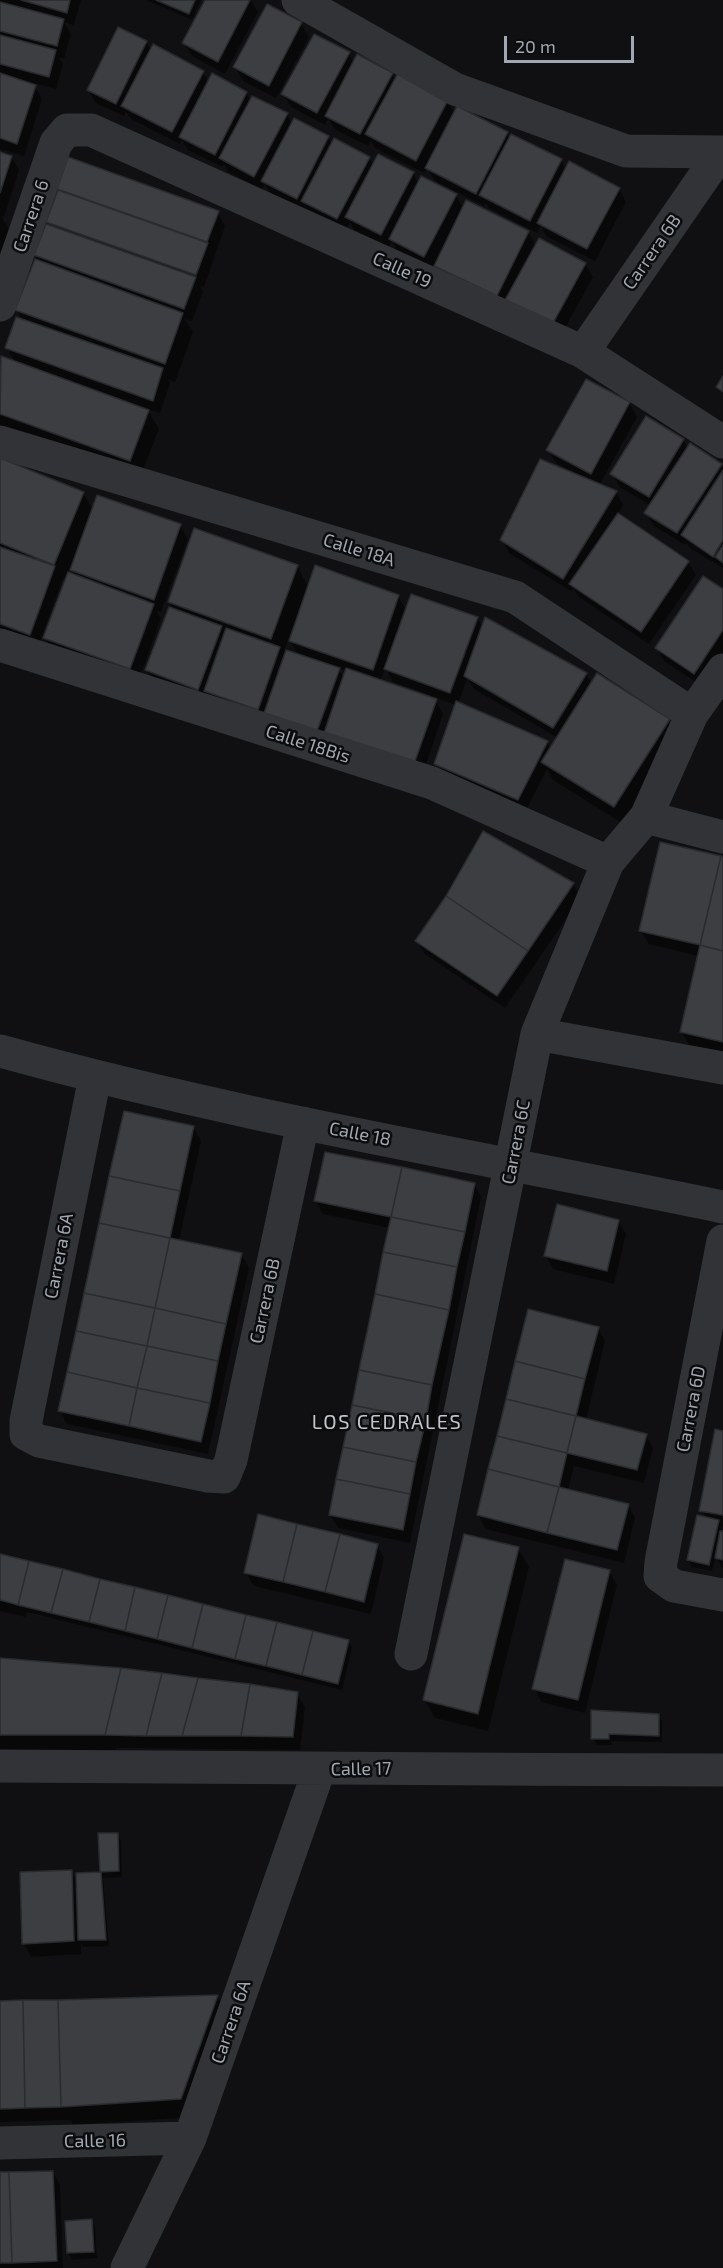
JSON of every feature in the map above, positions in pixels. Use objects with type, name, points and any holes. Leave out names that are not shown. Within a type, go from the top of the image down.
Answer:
[{"type":"street","points":[[298,0],[455,89],[626,151],[722,152]]},
{"type":"street","name":"Carrera 6","points":[[0,305],[56,143],[67,130]]},
{"type":"street","name":"Calle 19","points":[[67,130],[91,130],[583,352],[723,442]]},
{"type":"street","name":"Carrera 6B","points":[[583,352],[722,152]]},
{"type":"street","name":"Calle 18A","points":[[0,442],[515,597],[692,714]]},
{"type":"street","name":"Calle 18Bis","points":[[0,645],[432,783],[608,862]]},
{"type":"street","name":"Carrera 6C","points":[[411,1654],[537,1034],[608,862],[646,817],[692,714],[723,670]]},
{"type":"street","points":[[646,817],[723,837]]},
{"type":"street","points":[[537,1034],[723,1068]]},
{"type":"street","name":"Calle 18","points":[[0,1051],[95,1077],[303,1123],[723,1206]]},
{"type":"street","name":"Carrera 6A","points":[[95,1077],[26,1421],[26,1434],[39,1441],[208,1476],[224,1477]]},
{"type":"street","name":"Carrera 6B","points":[[224,1477],[231,1460],[303,1123]]},
{"type":"street","name":"Carrera 6D","points":[[723,1241],[663,1550],[660,1576],[674,1586],[723,1595]]},
{"type":"street","name":"Calle 17","points":[[0,1766],[319,1770],[388,1768],[723,1770]]},
{"type":"street","name":"Carrera 6A","points":[[127,2268],[190,2138],[319,1770]]},
{"type":"street","name":"Calle 16","points":[[0,2143],[190,2138]]},
{"type":"building","points":[[21,0],[70,0],[67,13]]},
{"type":"building","points":[[156,0],[195,0],[189,14]]},
{"type":"building","points":[[205,0],[250,0],[218,62],[182,43]]},
{"type":"building","points":[[0,2],[64,19],[57,46],[0,31]]},
{"type":"building","points":[[267,4],[302,22],[269,86],[233,67]]},
{"type":"building","points":[[118,27],[147,41],[116,104],[87,90]]},
{"type":"building","points":[[314,34],[350,52],[317,113],[281,94]]},
{"type":"building","points":[[0,35],[56,50],[49,77],[0,64]]},
{"type":"building","points":[[153,44],[204,71],[172,132],[121,106]]},
{"type":"building","points":[[357,54],[393,73],[360,134],[325,116]]},
{"type":"building","points":[[0,73],[36,85],[17,144],[0,138]]},
{"type":"building","points":[[212,73],[247,92],[215,155],[179,137]]},
{"type":"building","points":[[398,73],[448,100],[416,161],[365,134]]},
{"type":"building","points":[[252,96],[288,113],[254,177],[219,158]]},
{"type":"building","points":[[457,106],[508,132],[476,194],[425,168]]},
{"type":"building","points":[[294,118],[329,136],[297,199],[261,181]]},
{"type":"building","points":[[511,134],[562,159],[530,221],[479,195]]},
{"type":"building","points":[[334,138],[370,157],[337,219],[301,201]]},
{"type":"building","points":[[0,152],[12,156],[0,193]]},
{"type":"building","points":[[378,154],[414,172],[381,235],[345,217]]},
{"type":"building","points":[[68,157],[219,211],[207,242],[57,189]]},
{"type":"building","points":[[569,161],[620,188],[587,249],[537,223]]},
{"type":"building","points":[[421,176],[457,194],[424,257],[389,239]]},
{"type":"building","points":[[58,190],[208,243],[196,275],[46,222]]},
{"type":"building","points":[[466,200],[529,231],[497,296],[434,266]]},
{"type":"building","points":[[46,224],[196,277],[184,309],[34,255]]},
{"type":"building","points":[[539,238],[586,263],[552,325],[505,300]]},
{"type":"building","points":[[35,259],[183,313],[165,364],[15,310]]},
{"type":"building","points":[[16,317],[163,368],[153,401],[5,348]]},
{"type":"building","points":[[1,356],[149,410],[130,461],[0,414]]},
{"type":"building","points":[[723,376],[723,392],[716,387]]},
{"type":"building","points":[[586,379],[630,402],[591,474],[546,450]]},
{"type":"building","points":[[646,416],[684,439],[649,497],[610,474]]},
{"type":"building","points":[[690,443],[722,464],[677,533],[644,513]]},
{"type":"building","points":[[0,458],[84,492],[54,565],[0,543]]},
{"type":"building","points":[[540,459],[617,491],[563,579],[500,540]]},
{"type":"building","points":[[723,470],[723,540],[713,557],[681,535]]},
{"type":"building","points":[[97,495],[181,524],[154,600],[70,570]]},
{"type":"building","points":[[618,513],[689,561],[641,632],[569,584]]},
{"type":"building","points":[[194,528],[298,565],[271,639],[168,602]]},
{"type":"building","points":[[723,545],[723,563],[715,557]]},
{"type":"building","points":[[0,547],[55,566],[30,635],[0,624]]},
{"type":"building","points":[[315,565],[399,595],[373,670],[289,641]]},
{"type":"building","points":[[68,572],[154,604],[130,669],[43,638]]},
{"type":"building","points":[[703,576],[723,589],[723,630],[694,674],[655,648]]},
{"type":"building","points":[[411,594],[478,617],[450,693],[384,669]]},
{"type":"building","points":[[169,607],[222,626],[198,690],[145,670]]},
{"type":"building","points":[[485,617],[587,673],[553,728],[464,676]]},
{"type":"building","points":[[226,628],[280,647],[258,710],[204,691]]},
{"type":"building","points":[[286,650],[340,668],[317,731],[264,713]]},
{"type":"building","points":[[346,668],[437,699],[414,764],[324,733]]},
{"type":"building","points":[[597,673],[670,719],[614,807],[541,762]]},
{"type":"building","points":[[456,701],[548,741],[518,800],[434,764]]},
{"type":"building","points":[[483,831],[574,883],[528,951],[446,896]]},
{"type":"building","points":[[660,842],[721,856],[700,945],[639,931]]},
{"type":"building","points":[[721,856],[723,857],[723,951],[700,945]]},
{"type":"building","points":[[446,896],[528,951],[497,996],[415,941]]},
{"type":"building","points":[[700,945],[723,951],[723,1042],[680,1032]]},
{"type":"building","points":[[124,1111],[194,1126],[180,1191],[109,1176]]},
{"type":"building","points":[[325,1152],[402,1167],[391,1217],[314,1201]]},
{"type":"building","points":[[402,1167],[475,1183],[465,1232],[391,1217]]},
{"type":"building","points":[[109,1176],[180,1191],[170,1238],[99,1223]]},
{"type":"building","points":[[557,1204],[619,1220],[607,1271],[544,1256]]},
{"type":"building","points":[[391,1217],[465,1232],[457,1267],[383,1252]]},
{"type":"building","points":[[99,1223],[170,1238],[155,1308],[84,1293]]},
{"type":"building","points":[[170,1238],[242,1253],[226,1324],[155,1308]]},
{"type":"building","points":[[383,1252],[457,1267],[449,1310],[375,1294]]},
{"type":"building","points":[[84,1293],[155,1308],[147,1346],[76,1331]]},
{"type":"building","points":[[375,1294],[449,1310],[432,1385],[359,1370]]},
{"type":"building","points":[[155,1308],[226,1324],[218,1361],[147,1346]]},
{"type":"building","points":[[528,1309],[599,1327],[585,1379],[515,1361]]},
{"type":"building","points":[[76,1331],[147,1346],[137,1388],[67,1372]]},
{"type":"building","points":[[147,1346],[218,1361],[210,1403],[137,1388]]},
{"type":"building","points":[[515,1361],[585,1379],[576,1416],[506,1399]]},
{"type":"building","points":[[359,1370],[432,1385],[426,1420],[352,1405]]},
{"type":"building","points":[[67,1372],[137,1388],[129,1426],[58,1411]]},
{"type":"building","points":[[137,1388],[210,1403],[201,1442],[129,1426]]},
{"type":"building","points":[[506,1399],[576,1416],[567,1453],[497,1436]]},
{"type":"building","points":[[352,1405],[426,1420],[416,1462],[343,1447]]},
{"type":"building","points":[[576,1416],[647,1434],[637,1470],[567,1453]]},
{"type":"building","points":[[715,1429],[723,1431],[723,1515],[699,1511]]},
{"type":"building","points":[[497,1436],[567,1453],[559,1487],[488,1469]]},
{"type":"building","points":[[343,1447],[416,1462],[410,1494],[336,1479]]},
{"type":"building","points":[[488,1469],[559,1487],[547,1533],[477,1515]]},
{"type":"building","points":[[336,1479],[410,1494],[403,1530],[329,1515]]},
{"type":"building","points":[[559,1487],[629,1504],[617,1550],[547,1533]]},
{"type":"building","points":[[258,1514],[297,1524],[283,1582],[244,1573]]},
{"type":"building","points":[[697,1515],[719,1520],[709,1565],[687,1560]]},
{"type":"building","points":[[297,1524],[340,1534],[325,1592],[283,1582]]},
{"type":"building","points":[[720,1531],[723,1531],[723,1560],[715,1558]]},
{"type":"building","points":[[340,1534],[378,1544],[364,1602],[325,1592]]},
{"type":"building","points":[[464,1534],[519,1547],[478,1714],[423,1700]]},
{"type":"building","points":[[0,1554],[29,1561],[18,1605],[0,1600]]},
{"type":"building","points":[[565,1559],[610,1570],[578,1700],[532,1689]]},
{"type":"building","points":[[29,1561],[63,1569],[51,1613],[18,1605]]},
{"type":"building","points":[[63,1569],[100,1579],[89,1622],[51,1613]]},
{"type":"building","points":[[100,1579],[135,1587],[125,1631],[89,1622]]},
{"type":"building","points":[[135,1587],[168,1595],[157,1639],[125,1631]]},
{"type":"building","points":[[168,1595],[203,1604],[192,1648],[157,1639]]},
{"type":"building","points":[[203,1604],[246,1615],[235,1659],[192,1648]]},
{"type":"building","points":[[246,1615],[277,1622],[266,1666],[235,1659]]},
{"type":"building","points":[[277,1622],[313,1631],[302,1675],[266,1666]]},
{"type":"building","points":[[313,1631],[349,1640],[338,1684],[302,1675]]},
{"type":"building","points":[[0,1658],[121,1668],[105,1735],[0,1735]]},
{"type":"building","points":[[121,1668],[162,1673],[146,1736],[105,1735]]},
{"type":"building","points":[[162,1673],[198,1678],[182,1736],[146,1736]]},
{"type":"building","points":[[198,1678],[250,1684],[241,1736],[182,1736]]},
{"type":"building","points":[[250,1684],[298,1692],[293,1737],[241,1736]]},
{"type":"building","points":[[591,1710],[659,1714],[659,1736],[609,1734],[609,1739],[591,1739]]},
{"type":"building","points":[[98,1833],[118,1833],[119,1871],[100,1872]]},
{"type":"building","points":[[72,1870],[74,1941],[22,1944],[20,1872]]},
{"type":"building","points":[[101,1872],[106,1940],[78,1940],[76,1873]]},
{"type":"building","points":[[218,1995],[181,2099],[61,2107],[58,2000]]},
{"type":"building","points":[[23,2000],[58,2000],[61,2107],[25,2108]]},
{"type":"building","points":[[23,2000],[25,2108],[0,2109],[0,2001]]},
{"type":"building","points":[[53,2171],[57,2261],[12,2263],[9,2172]]},
{"type":"building","points":[[0,2172],[9,2172],[12,2263],[0,2263]]},
{"type":"building","points":[[92,2219],[94,2252],[67,2253],[65,2221]]},
{"type":"district","name":"LOS CEDRALES","points":[[387,1422]]}]
